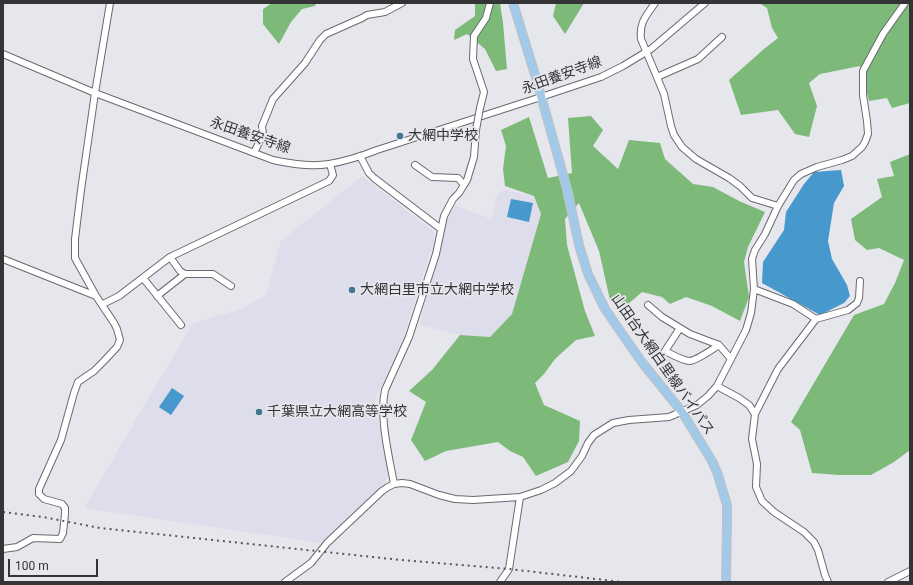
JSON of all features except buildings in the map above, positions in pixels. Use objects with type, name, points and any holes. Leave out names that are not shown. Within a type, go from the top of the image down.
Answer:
[{"type":"main road","name":"山田台大網白里線バイパス","points":[[513,3],[541,97],[566,189],[579,245],[588,274],[605,309],[640,361],[682,412],[712,461],[717,472],[726,505],[726,582]]},
{"type":"street","points":[[3,548],[17,547],[33,538],[60,539],[63,533],[65,508],[62,504],[44,499],[39,494],[39,490],[61,440],[78,382],[94,371],[104,361],[117,347],[120,340],[114,323],[103,304],[96,296],[75,258],[78,218],[95,93],[110,3]]},
{"type":"street","points":[[254,153],[263,134],[262,126],[273,99],[305,63],[320,40],[326,34],[367,15],[385,12],[402,3]]},
{"type":"street","points":[[394,484],[387,450],[383,415],[385,390],[409,337],[436,254],[444,216],[467,180],[474,157],[476,130],[484,92],[473,59],[474,36],[486,18],[490,3]]},
{"type":"street","points":[[655,3],[642,23],[640,31],[641,39],[664,94],[674,135],[682,147],[696,159],[729,178],[752,198],[778,206]]},
{"type":"street","name":"永田養安寺線","points":[[3,54],[95,93],[273,160],[305,165],[330,164],[360,156],[601,77],[646,52],[705,3]]},
{"type":"street","points":[[285,582],[311,563],[327,543],[382,491],[394,484],[410,484],[439,495],[455,499],[473,500],[520,497],[541,490],[555,483],[571,471],[594,435],[613,423],[629,420],[669,417],[697,405],[708,396],[718,386],[746,330],[751,312],[754,289],[752,259],[755,250],[765,234],[778,206],[794,180],[801,174],[817,167],[852,156],[862,147],[865,142],[868,134],[867,116],[863,95],[863,71],[883,34],[905,3]]},
{"type":"street","points":[[657,77],[698,59],[722,37]]},
{"type":"street","points":[[360,156],[369,173],[374,178],[441,229]]},
{"type":"street","points":[[103,304],[119,296],[170,257],[329,181],[333,175],[330,164]]},
{"type":"street","points":[[416,166],[432,177],[458,178],[464,185]]},
{"type":"street","points":[[170,257],[180,271],[185,274],[213,274],[231,286]]},
{"type":"street","points":[[3,259],[96,296]]},
{"type":"street","points":[[157,296],[185,274]]},
{"type":"street","points":[[143,278],[180,325]]},
{"type":"street","points":[[828,582],[814,542],[804,532],[762,501],[756,487],[757,464],[752,439],[755,414],[778,369],[816,319],[848,310],[857,302],[860,281]]},
{"type":"street","points":[[754,289],[793,304],[816,319]]},
{"type":"street","points":[[648,305],[690,334],[719,345],[731,359]]},
{"type":"street","points":[[680,328],[665,351],[674,356],[690,360],[704,355],[719,345]]},
{"type":"street","points":[[718,386],[749,405],[755,414]]},
{"type":"street","points":[[500,582],[509,569],[520,497]]},
{"type":"street","points":[[888,582],[910,571]]},
{"type":"shaded area","name":"千葉県立大網高等学校","points":[[362,176],[433,231],[434,240],[401,344],[375,400],[388,475],[385,484],[321,543],[84,508],[193,323],[241,309],[266,295],[281,241]]},
{"type":"shaded area","points":[[503,190],[534,196],[541,214],[512,314],[490,337],[460,335],[420,325],[447,217],[455,205],[491,219],[497,195]]},
{"type":"green space","points":[[272,3],[316,3],[315,6],[302,9],[291,22],[279,44],[263,24],[263,9]]},
{"type":"green space","points":[[475,3],[500,3],[507,69],[496,71],[485,49],[467,34],[454,40],[455,30],[475,16]]},
{"type":"green space","points":[[556,3],[584,3],[565,34],[553,16]]},
{"type":"green space","points":[[759,3],[910,3],[910,103],[892,108],[887,98],[869,101],[860,66],[820,74],[809,83],[817,106],[809,137],[795,134],[778,110],[741,115],[729,80],[778,38],[772,28],[767,8]]},
{"type":"green space","points":[[591,116],[603,130],[593,146],[618,169],[629,140],[660,143],[665,159],[693,184],[713,187],[739,201],[765,212],[748,247],[744,262],[749,297],[740,321],[712,306],[686,297],[670,304],[662,297],[642,292],[627,305],[610,300],[599,251],[579,203],[565,219],[567,245],[585,311],[595,336],[576,340],[555,359],[535,383],[544,405],[580,421],[579,441],[568,462],[536,476],[523,457],[510,451],[498,442],[446,451],[425,461],[411,440],[426,402],[409,391],[432,370],[460,335],[490,337],[512,314],[541,214],[534,196],[505,186],[503,169],[506,146],[501,130],[529,117],[548,178],[572,173],[568,118]]},
{"type":"green space","points":[[910,154],[910,450],[894,462],[871,475],[812,473],[800,430],[791,422],[854,315],[884,304],[895,283],[904,260],[879,248],[867,250],[855,240],[851,219],[882,197],[877,179],[894,176],[890,162]]},
{"type":"water","points":[[841,170],[844,186],[834,203],[828,241],[832,259],[847,285],[850,296],[844,303],[820,315],[762,283],[763,262],[784,230],[786,212],[804,184],[814,172]]},
{"type":"water","points":[[511,199],[533,203],[529,222],[507,217]]},
{"type":"water","points":[[172,388],[184,396],[171,415],[159,407]]},
{"type":"railway","points":[[3,512],[43,517],[100,528],[401,560],[509,569],[622,582]]},
{"type":"place","name":"大網中学校","points":[[400,136]]},
{"type":"place","name":"大網白里市立大網中学校","points":[[352,290]]},
{"type":"place","name":"千葉県立大網高等学校","points":[[259,412]]}]
